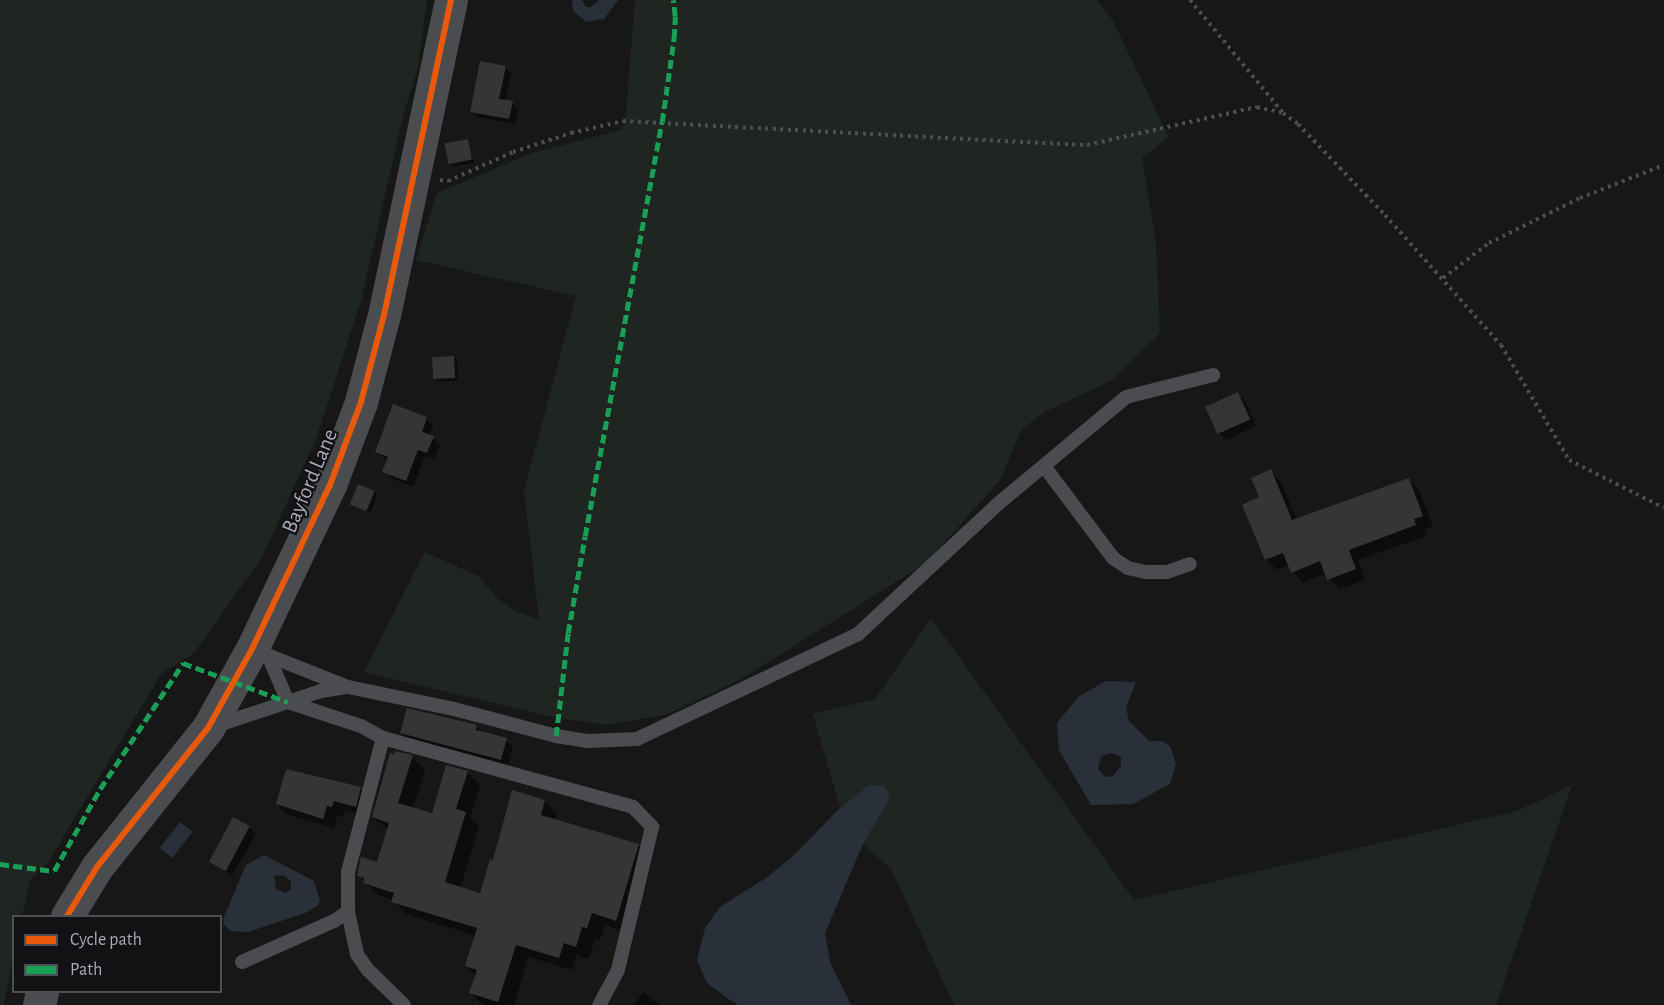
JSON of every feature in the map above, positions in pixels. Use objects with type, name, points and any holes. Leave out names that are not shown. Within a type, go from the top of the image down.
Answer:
[{"type":"street","name":"Bayford Lane","points":[[68,915],[97,867],[208,728],[260,652],[361,402],[384,315],[451,0]]},
{"type":"lane","points":[[260,652],[348,687],[454,709],[556,736],[589,741],[637,740],[858,634],[999,503],[1126,397],[1213,375]]},
{"type":"lane","points":[[1044,466],[1113,558],[1128,568],[1146,572],[1167,572],[1190,564]]},
{"type":"lane","points":[[260,652],[288,702],[361,726],[383,738],[633,807],[652,827],[618,970],[599,1005]]},
{"type":"lane","points":[[208,728],[321,691],[348,687]]},
{"type":"lane","points":[[383,738],[348,872],[348,912],[357,954],[368,970],[404,1005]]},
{"type":"lane","points":[[242,962],[334,921],[348,912]]},
{"type":"path","points":[[1190,0],[1283,113],[1306,133],[1443,278],[1501,345],[1569,460],[1664,508]]},
{"type":"path","points":[[414,175],[448,180],[551,139],[622,121],[1087,145],[1141,135],[1257,107],[1283,113]]},
{"type":"path","points":[[1443,278],[1489,243],[1580,198],[1664,165]]},
{"type":"shaded area","points":[[0,0],[427,0],[418,67],[402,120],[361,301],[316,439],[262,557],[194,653],[161,674],[49,861],[30,880],[22,915],[12,915],[12,963],[4,1005],[0,1005]]},
{"type":"shaded area","points":[[572,0],[582,0],[586,7],[591,7],[599,0],[618,0],[604,19],[586,22],[573,11]]},
{"type":"shaded area","points":[[635,0],[1097,0],[1112,19],[1169,137],[1142,158],[1156,242],[1160,333],[1112,380],[1045,412],[1022,429],[1000,480],[926,563],[743,678],[668,714],[608,725],[552,717],[364,672],[425,552],[478,576],[498,599],[515,611],[539,619],[524,491],[576,296],[416,260],[437,193],[532,153],[622,130],[626,113]]},
{"type":"shaded area","points":[[931,618],[1134,900],[1517,811],[1572,785],[1496,1005],[954,1005],[891,869],[863,844],[888,802],[869,785],[840,808],[813,714],[875,699]]},
{"type":"shaded area","points":[[1106,681],[1136,682],[1126,707],[1129,721],[1149,741],[1162,741],[1170,746],[1176,764],[1170,784],[1133,804],[1091,805],[1059,750],[1057,723],[1078,697]],"holes":[[[1112,753],[1121,757],[1121,766],[1113,776],[1105,777],[1098,769],[1101,756]]]},
{"type":"shaded area","points":[[869,785],[884,786],[889,792],[888,802],[863,844],[825,933],[830,962],[851,1005],[738,1005],[707,983],[697,960],[705,928],[720,907],[766,878],[792,857],[840,808]]},
{"type":"shaded area","points":[[180,822],[193,832],[172,858],[160,848]]},
{"type":"shaded area","points":[[264,855],[314,881],[320,901],[317,906],[305,913],[248,932],[231,931],[224,925],[223,919],[246,865]],"holes":[[[274,875],[285,876],[291,882],[291,890],[285,893],[276,889]]]},
{"type":"building","points":[[480,61],[506,66],[499,99],[513,101],[509,119],[470,112]]},
{"type":"building","points":[[468,139],[472,160],[448,164],[444,144]]},
{"type":"building","points":[[454,356],[455,378],[433,379],[432,357]]},
{"type":"building","points":[[1238,392],[1250,419],[1217,434],[1205,407]]},
{"type":"building","points":[[393,404],[427,417],[422,432],[434,436],[427,453],[418,450],[406,481],[382,472],[388,457],[375,452]]},
{"type":"building","points":[[1271,469],[1292,520],[1409,478],[1423,516],[1414,519],[1416,525],[1349,550],[1356,569],[1327,580],[1320,561],[1291,573],[1283,553],[1265,560],[1242,505],[1259,497],[1251,478]]},
{"type":"building","points":[[358,484],[375,491],[366,511],[350,504]]},
{"type":"building","points":[[407,708],[477,725],[476,730],[507,738],[501,760],[400,733]]},
{"type":"building","points":[[395,751],[413,755],[398,803],[432,813],[446,765],[468,771],[456,809],[466,812],[445,882],[480,893],[490,859],[493,860],[512,790],[545,800],[541,815],[639,844],[616,921],[592,913],[587,928],[582,927],[576,947],[564,943],[559,958],[516,945],[498,1002],[469,993],[477,970],[465,966],[477,928],[391,902],[394,893],[363,883],[364,878],[357,876],[361,857],[377,862],[389,823],[372,817],[390,753],[394,754]]},
{"type":"building","points":[[286,769],[361,787],[356,807],[334,801],[332,807],[327,806],[323,819],[276,804]]},
{"type":"building","points":[[233,817],[250,826],[226,871],[209,862]]},
{"type":"marked path","points":[[556,736],[568,633],[662,122],[674,38],[673,0]]},
{"type":"marked path","points":[[0,864],[54,871],[100,789],[183,663],[288,702]]},
{"type":"cycle path","points":[[68,915],[97,867],[208,728],[252,649],[330,485],[361,402],[384,315],[451,0]]}]
